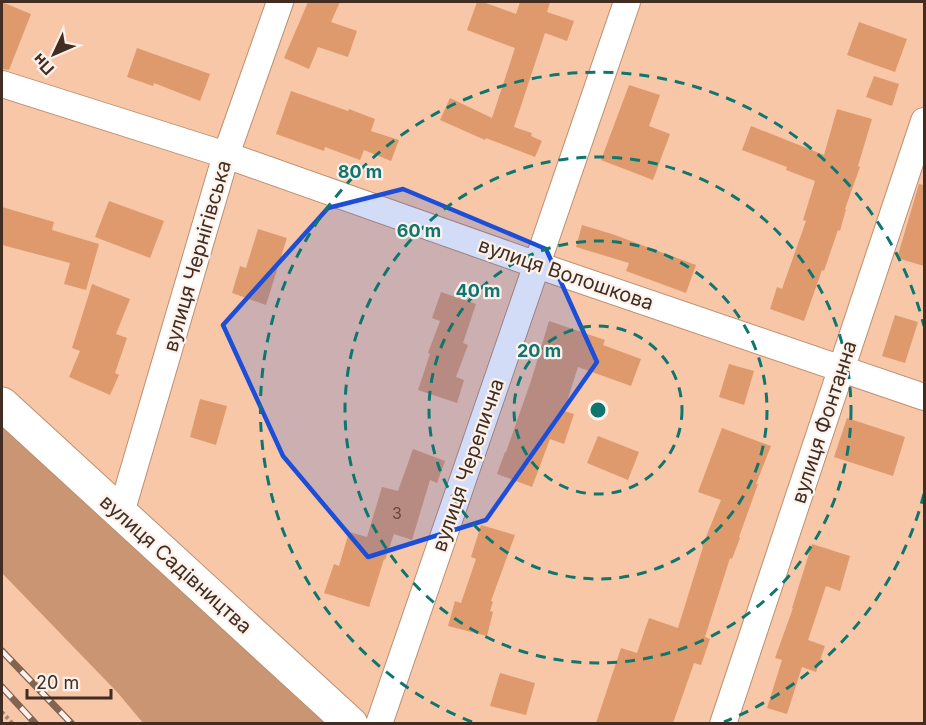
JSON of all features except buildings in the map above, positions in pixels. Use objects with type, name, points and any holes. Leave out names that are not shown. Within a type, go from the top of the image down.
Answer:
[{"type":"street","name":"вулиця Чернігівська","points":[[121,513],[226,155],[280,2]]},
{"type":"street","name":"вулиця Черепична","points":[[379,723],[627,2]]},
{"type":"street","name":"вулиця Волошкова","points":[[2,84],[226,155],[537,265],[924,397]]},
{"type":"street","name":"вулиця Фонтанна","points":[[723,723],[924,121]]},
{"type":"street","name":"вулиця Садівництва","points":[[2,404],[351,723]]},
{"type":"path","points":[[2,712],[13,723]]},
{"type":"highlighted area","points":[[403,189],[546,249],[597,362],[486,520],[368,557],[283,456],[223,325],[328,208]]},
{"type":"shaded area","points":[[2,420],[333,723],[143,723],[118,693],[2,573]]},
{"type":"railway","points":[[2,651],[72,724]]},
{"type":"railway","points":[[2,687],[36,724]]}]
